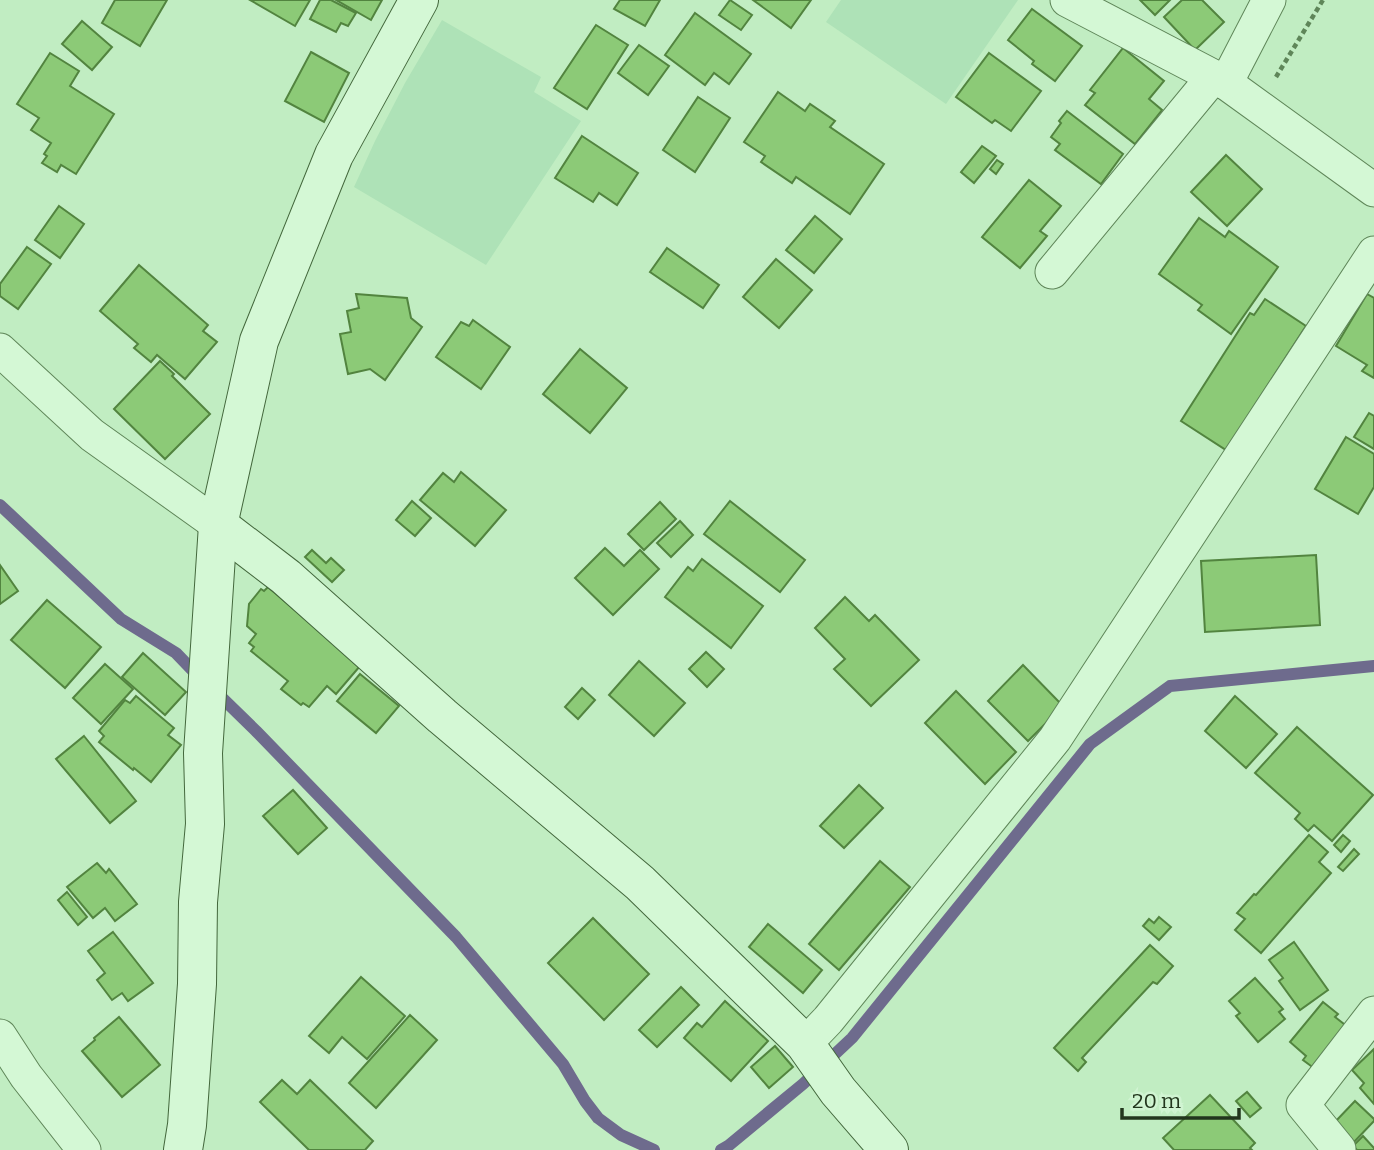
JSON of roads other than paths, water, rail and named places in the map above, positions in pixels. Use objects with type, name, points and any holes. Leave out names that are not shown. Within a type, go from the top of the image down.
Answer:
[{"type":"street","points":[[183,1150],[197,984],[198,902],[205,824],[204,753],[218,525],[259,341],[334,155],[419,0]]},
{"type":"street","points":[[1067,0],[1219,80],[1374,190]]},
{"type":"street","points":[[1052,272],[1219,80],[1269,0]]},
{"type":"street","points":[[805,1044],[828,1020],[1055,739],[1374,253]]},
{"type":"street","points":[[0,350],[92,435],[286,576],[442,716],[640,883],[805,1044],[838,1091],[889,1150]]},
{"type":"street","points":[[1338,1150],[1303,1105],[1374,1013]]},
{"type":"street","points":[[0,1036],[26,1076],[84,1150]]},
{"type":"waterway","points":[[0,505],[121,619],[176,653],[200,678]]},
{"type":"waterway","points":[[721,1150],[803,1084],[852,1038],[1090,744],[1170,686],[1374,666]]},
{"type":"waterway","points":[[214,690],[456,937],[563,1064],[598,1118],[621,1135],[654,1150]]}]
